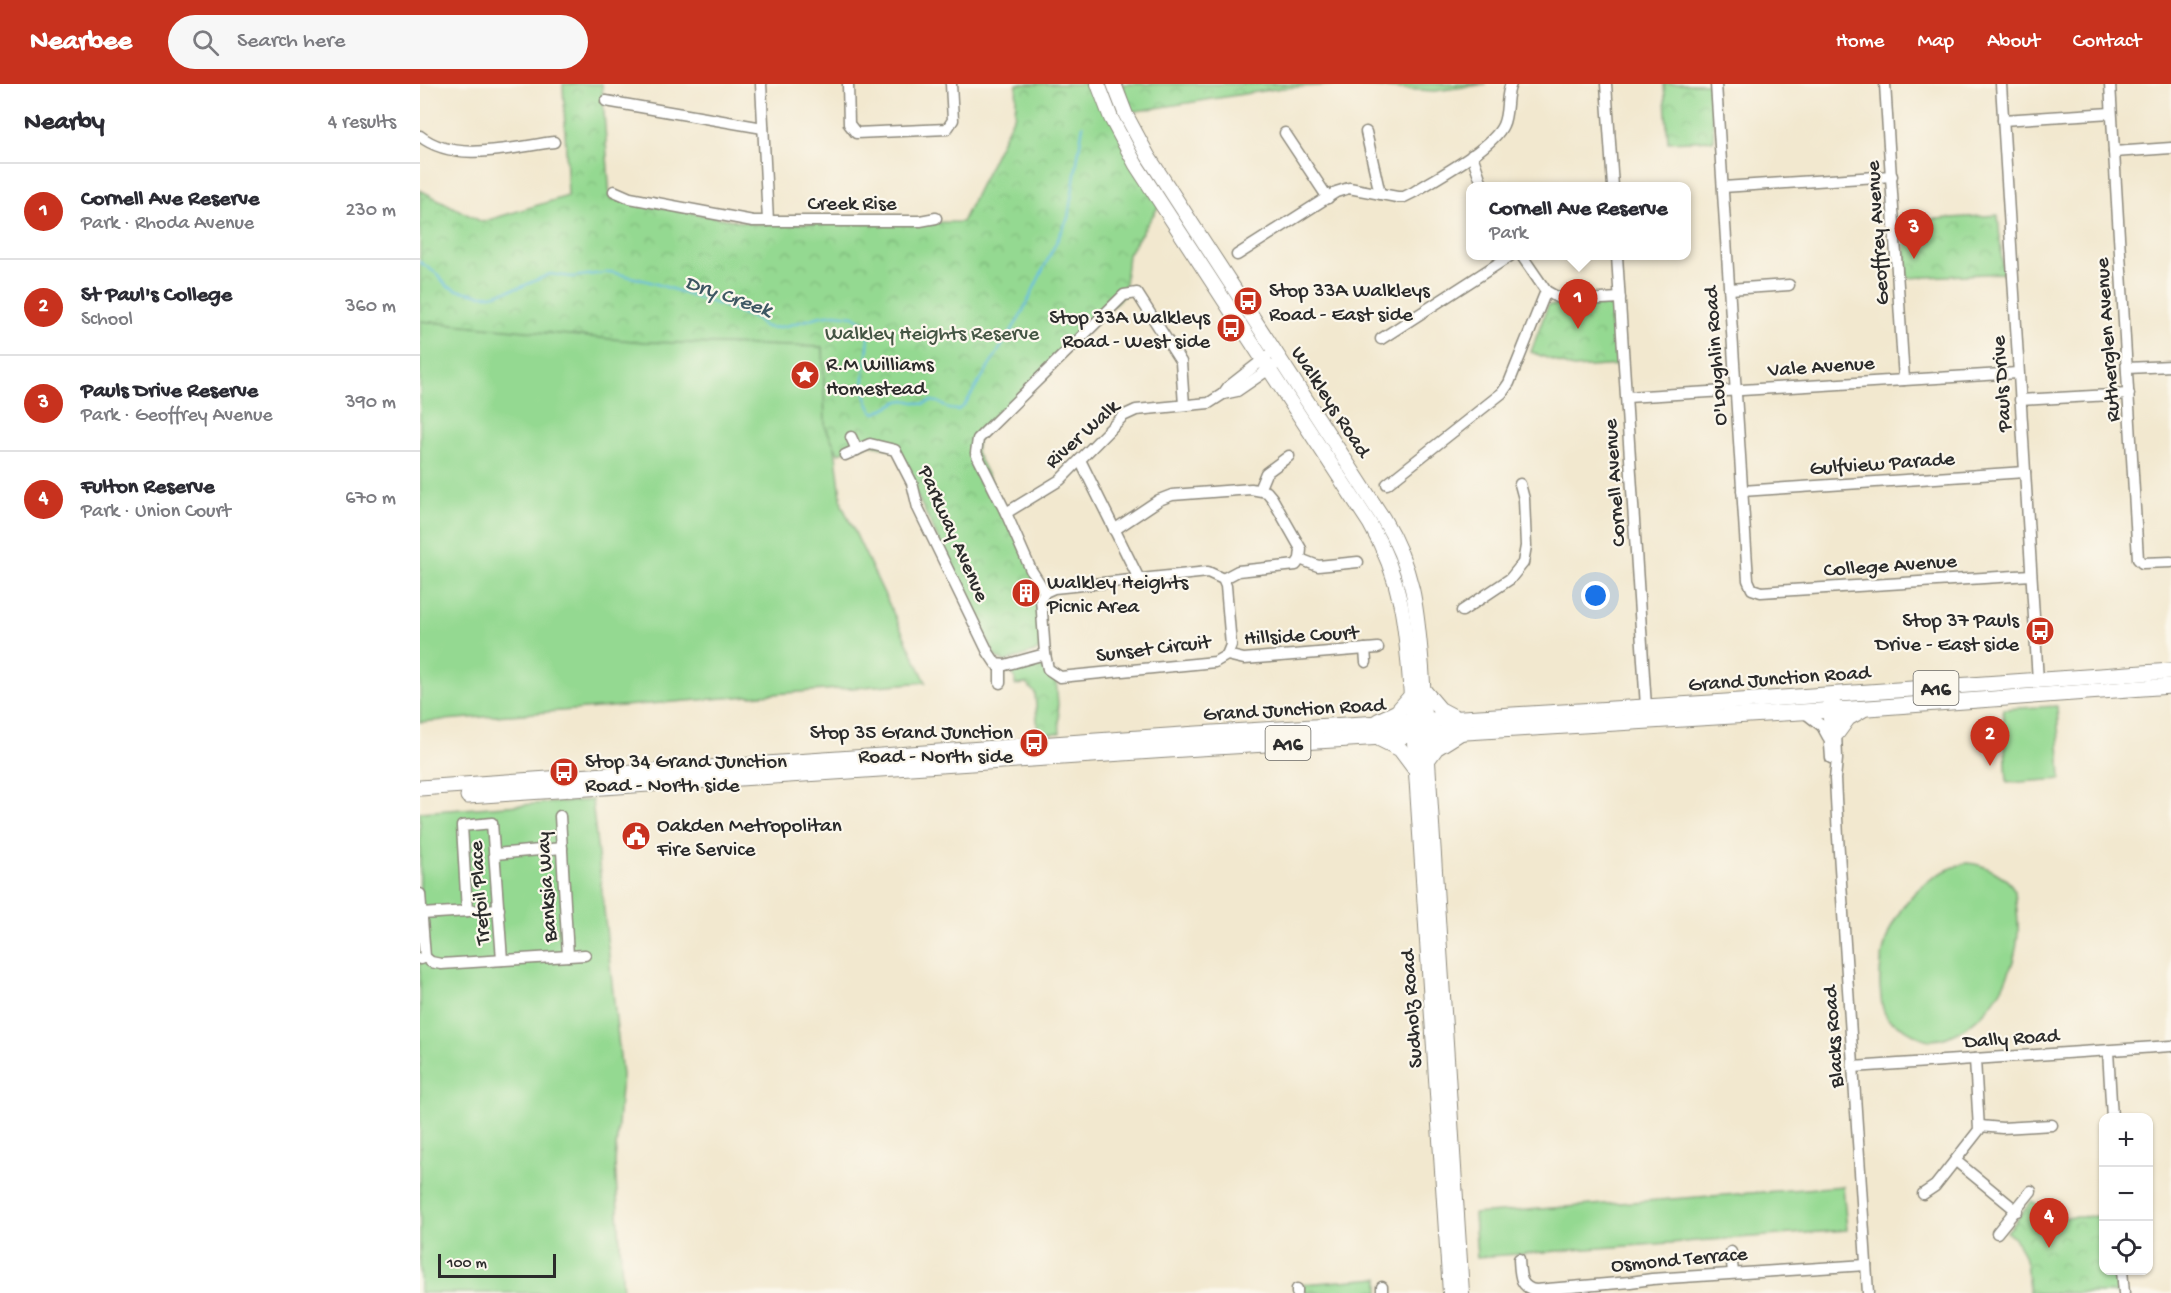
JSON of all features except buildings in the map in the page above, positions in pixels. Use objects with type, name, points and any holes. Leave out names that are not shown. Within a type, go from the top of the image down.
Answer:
[{"type":"highway","name":"Grand Junction Road","points":[[1646,714],[1804,712],[1831,703],[1868,708],[2171,670]]},
{"type":"highway","name":"Grand Junction Road","points":[[420,788],[587,782],[2038,688],[2171,686]]},
{"type":"highway","points":[[1415,769],[1400,749],[1375,731],[1417,692]]},
{"type":"highway","points":[[1833,736],[1848,718],[1868,708]]},
{"type":"highway","points":[[1428,759],[1436,748],[1461,725]]},
{"type":"highway","name":"Grand Junction Road","points":[[420,799],[587,782]]},
{"type":"main road","name":"Walkleys Road","points":[[1098,84],[1136,165],[1272,360]]},
{"type":"main road","name":"Walkleys Road","points":[[1114,84],[1126,115],[1148,156],[1370,524],[1388,558],[1400,597],[1417,692],[1419,728]]},
{"type":"main road","points":[[1417,692],[1461,725]]},
{"type":"main road","name":"Sudholz Road","points":[[1419,728],[1428,759],[1462,1293]]},
{"type":"main road","name":"Sudholz Road","points":[[1419,728],[1415,769],[1450,1293]]},
{"type":"street","points":[[761,84],[768,221]]},
{"type":"street","points":[[848,84],[849,124],[856,134],[947,129],[952,120],[951,84]]},
{"type":"street","points":[[1237,255],[1346,188],[1401,197],[1409,195],[1493,139],[1503,126],[1511,84]]},
{"type":"street","points":[[1606,84],[1613,182]]},
{"type":"street","name":"O'Loughlin Road","points":[[1716,84],[1748,580],[1752,589]]},
{"type":"street","name":"Geoffrey Avenue","points":[[1885,84],[1904,380]]},
{"type":"street","name":"Pauls Drive","points":[[2001,84],[2038,688]]},
{"type":"street","name":"Rutherglen Avenue","points":[[2110,84],[2138,559],[2142,564],[2171,562]]},
{"type":"street","points":[[606,101],[763,128]]},
{"type":"street","points":[[2003,120],[2111,113]]},
{"type":"street","points":[[1366,132],[1380,194]]},
{"type":"street","points":[[1285,133],[1328,198]]},
{"type":"street","points":[[420,136],[444,148],[468,153],[554,142]]},
{"type":"street","points":[[2114,152],[2171,148]]},
{"type":"street","points":[[1472,155],[1482,182]]},
{"type":"street","points":[[1723,187],[1892,176]]},
{"type":"street","name":"Creek Rise","points":[[614,191],[630,198],[753,221],[920,222],[936,218]]},
{"type":"street","points":[[1381,339],[1502,260]]},
{"type":"street","points":[[1525,260],[1546,291],[1564,301],[1620,298]]},
{"type":"street","name":"Cornell Avenue","points":[[1617,260],[1646,714]]},
{"type":"street","points":[[1729,290],[1789,285]]},
{"type":"street","points":[[1387,484],[1502,393],[1509,383],[1546,291]]},
{"type":"street","points":[[1114,530],[1164,497],[1259,490],[1267,492],[1272,498],[1302,549],[1300,559],[1296,565],[1238,571],[1223,579],[1208,572],[1054,588],[1045,592],[1031,570],[976,453],[978,439],[1124,295],[1137,293],[1175,350],[1181,362],[1184,405]]},
{"type":"street","name":"River Walk","points":[[1006,513],[1060,480],[1124,416],[1136,410],[1209,403],[1272,360]]},
{"type":"street","points":[[2127,368],[2171,366]]},
{"type":"street","name":"Vale Avenue","points":[[1627,398],[2019,373]]},
{"type":"street","points":[[2020,400],[2129,394]]},
{"type":"street","points":[[851,437],[857,450]]},
{"type":"street","name":"Parkway Avenue","points":[[845,455],[870,444],[895,450],[912,483],[918,508],[988,652],[996,664],[1000,665]]},
{"type":"street","points":[[1259,490],[1266,473],[1289,456]]},
{"type":"street","points":[[1080,460],[1139,579]]},
{"type":"street","name":"Gulfview Parade","points":[[1742,491],[2025,472]]},
{"type":"street","points":[[1462,611],[1510,579],[1523,564],[1526,546],[1524,499],[1520,484]]},
{"type":"street","points":[[1300,559],[1318,566],[1358,562]]},
{"type":"street","name":"College Avenue","points":[[1752,589],[1761,592],[2031,575]]},
{"type":"street","name":"Sunset Circuit","points":[[1045,592],[1041,598],[1045,654],[1048,669],[1060,677],[1215,662],[1227,655],[1231,645],[1226,586],[1223,579]]},
{"type":"street","name":"Hillside Court","points":[[1227,655],[1244,659],[1378,648]]},
{"type":"street","points":[[1365,649],[1366,662]]},
{"type":"street","points":[[1000,683],[1000,665],[1045,654]]},
{"type":"street","name":"Blacks Road","points":[[1831,703],[1868,1293]]},
{"type":"street","points":[[1804,712],[1833,736]]},
{"type":"street","name":"Banksia Way","points":[[560,816],[568,956]]},
{"type":"street","name":"Trefoil Place","points":[[467,911],[462,826],[492,823],[502,960]]},
{"type":"street","points":[[495,854],[562,848]]},
{"type":"street","points":[[420,894],[423,958],[431,963],[585,955]]},
{"type":"street","points":[[422,914],[498,909]]},
{"type":"street","name":"Dally Road","points":[[1853,1067],[2171,1046]]},
{"type":"street","points":[[2108,1051],[2112,1113]]},
{"type":"street","points":[[1923,1194],[1935,1185],[1956,1161],[1976,1136],[1980,1126],[1975,1059]]},
{"type":"street","points":[[1980,1126],[2002,1128],[2052,1125]]},
{"type":"street","points":[[1956,1161],[2017,1211]]},
{"type":"street","points":[[1997,1233],[2031,1191]]},
{"type":"street","points":[[1731,1252],[1733,1273]]},
{"type":"street","name":"Osmond Terrace","points":[[1518,1259],[1520,1278],[1524,1285],[1528,1289],[1536,1290],[1733,1273],[1866,1265]]},
{"type":"street","points":[[2122,1275],[2124,1293]]},
{"type":"green space","name":"Walkley Heights Reserve","points":[[563,84],[602,84],[610,198],[754,224],[962,222],[1015,114],[1017,84],[1100,84],[1161,203],[1128,254],[1124,295],[978,439],[976,452],[1045,592],[1040,650],[1005,662],[996,658],[895,450],[870,444],[838,453],[825,426],[823,347],[644,342],[420,321],[420,190],[482,222],[568,196]]},
{"type":"green space","points":[[1122,84],[1486,84],[1435,91],[1336,85],[1282,88],[1131,112]]},
{"type":"green space","points":[[1664,84],[1710,84],[1714,140],[1668,142]]},
{"type":"green space","points":[[1998,215],[2003,273],[1907,278],[1904,221]]},
{"type":"green space","points":[[1548,305],[1614,305],[1620,365],[1573,368],[1531,352]]},
{"type":"green space","points":[[420,319],[823,347],[842,505],[926,682],[420,722]]},
{"type":"green space","points":[[1038,660],[1049,677],[1056,678],[1060,733],[1038,734],[1035,693],[1026,684],[1015,685],[1015,677],[1002,670]]},
{"type":"green space","points":[[2057,706],[2061,779],[2007,783],[2003,709]]},
{"type":"green space","points":[[592,800],[622,1075],[615,1162],[623,1293],[420,1293],[420,812]]},
{"type":"green space","points":[[1967,863],[1995,872],[2007,880],[2015,891],[2018,922],[2016,947],[2003,986],[1987,1009],[1977,1019],[1954,1034],[1941,1039],[1927,1039],[1890,1021],[1885,1013],[1880,986],[1885,945],[1892,926],[1914,893],[1947,870]]},
{"type":"green space","points":[[1843,1186],[1847,1230],[1477,1257],[1474,1214]]},
{"type":"green space","points":[[2032,1201],[2057,1218],[2099,1216],[2099,1275],[2119,1275],[2120,1293],[2029,1293],[2023,1252],[2007,1232]]},
{"type":"green space","points":[[1379,1278],[1379,1293],[1303,1293],[1303,1284]]},
{"type":"waterway","name":"Dry Creek","points":[[420,262],[437,274],[447,286],[481,295],[492,295],[521,287],[550,274],[572,277],[611,272],[721,305],[756,319],[763,326],[771,328],[821,316],[835,314],[854,316],[868,325],[864,388],[872,411],[876,413],[905,400],[923,404],[931,401],[938,402],[949,409],[958,410],[964,406],[1020,317],[1068,218],[1083,125]]},
{"type":"place","name":"Pauls Drive Reserve","points":[[1914,259]]},
{"type":"place","name":"Stop 33A Walkleys Road - East side","points":[[1248,301]]},
{"type":"place","name":"Stop 33A Walkleys Road - West side","points":[[1231,328]]},
{"type":"place","name":"Cornell Ave Reserve","points":[[1578,329]]},
{"type":"place","name":"R.M Williams Homestead","points":[[805,375]]},
{"type":"place","name":"Walkley Heights Picnic Area","points":[[1026,593]]},
{"type":"place","name":"Stop 37 Pauls Drive - East side","points":[[2040,631]]},
{"type":"place","name":"Stop 35 Grand Junction Road - North side","points":[[1034,743]]},
{"type":"place","name":"St Paul's College","points":[[1990,766]]},
{"type":"place","name":"Stop 34 Grand Junction Road - North side","points":[[564,772]]},
{"type":"place","name":"Oakden Metropolitan Fire Service","points":[[636,836]]},
{"type":"place","name":"Fulton Reserve","points":[[2049,1248]]}]
